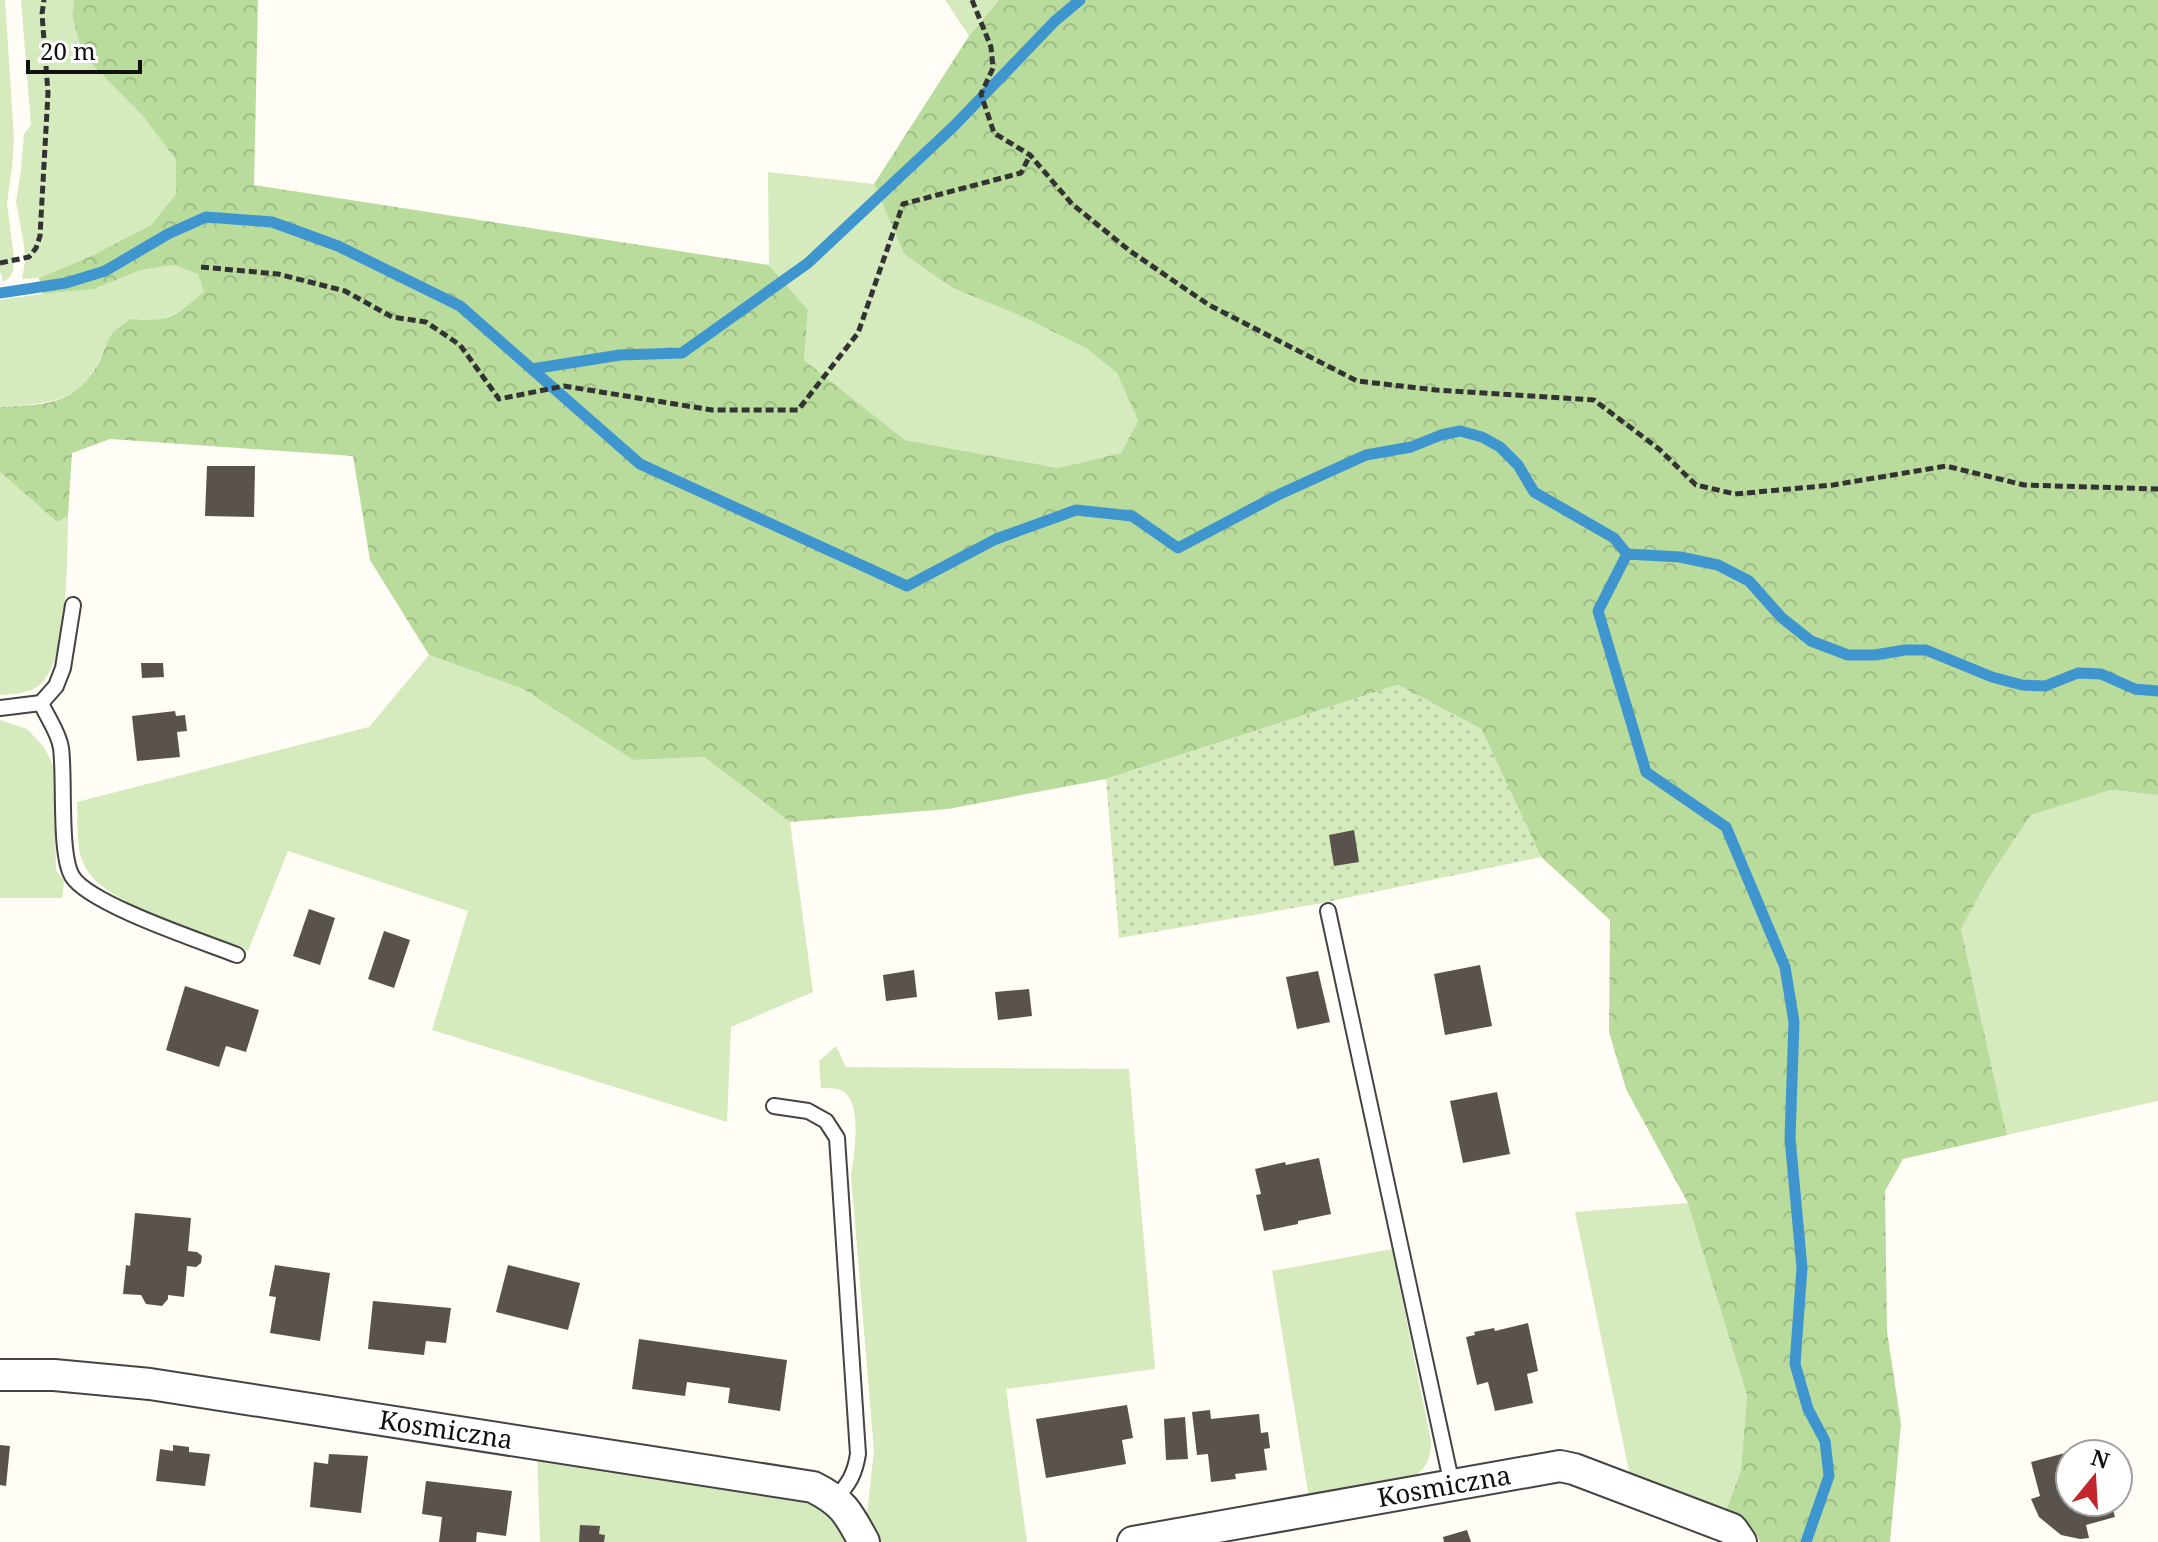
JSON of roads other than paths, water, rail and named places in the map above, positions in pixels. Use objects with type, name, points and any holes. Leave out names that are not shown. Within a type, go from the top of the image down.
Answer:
[{"type":"street","name":"Kosmiczna","points":[[0,1375],[54,1375],[150,1384],[813,1487],[835,1498]]},
{"type":"street","name":"Kosmiczna","points":[[1133,1542],[1560,1466],[1732,1529],[1741,1542]]},
{"type":"street","points":[[835,1498],[850,1516],[864,1542]]},
{"type":"lane","points":[[0,708],[41,703],[56,686],[63,668],[73,605]]},
{"type":"lane","points":[[41,703],[61,744],[66,853],[72,876],[90,894],[152,923],[237,955]]},
{"type":"lane","points":[[1328,911],[1452,1485]]},
{"type":"lane","points":[[774,1106],[808,1111],[826,1121],[837,1138],[858,1454],[855,1472],[848,1486],[835,1498]]},
{"type":"waterway","points":[[532,369],[620,355],[682,353],[808,263],[954,126],[1055,21],[1080,0]]},
{"type":"waterway","points":[[0,293],[66,283],[105,271],[168,234],[206,217],[272,222],[338,246],[460,306],[640,464],[907,586],[996,539],[1076,510],[1132,516],[1178,548],[1280,494],[1366,455],[1411,447],[1460,431],[1482,437],[1500,447],[1518,465],[1534,492],[1614,538],[1627,554],[1680,557],[1718,565],[1749,581],[1781,617],[1811,641],[1848,655],[1926,650],[1992,677],[2022,685],[2045,686],[2078,673],[2101,674],[2135,689],[2158,691]]},
{"type":"waterway","points":[[1627,554],[1598,611],[1646,772],[1726,827],[1785,967],[1794,1022],[1790,1138],[1802,1268],[1795,1364],[1808,1409],[1825,1441],[1829,1476],[1806,1542]]}]
